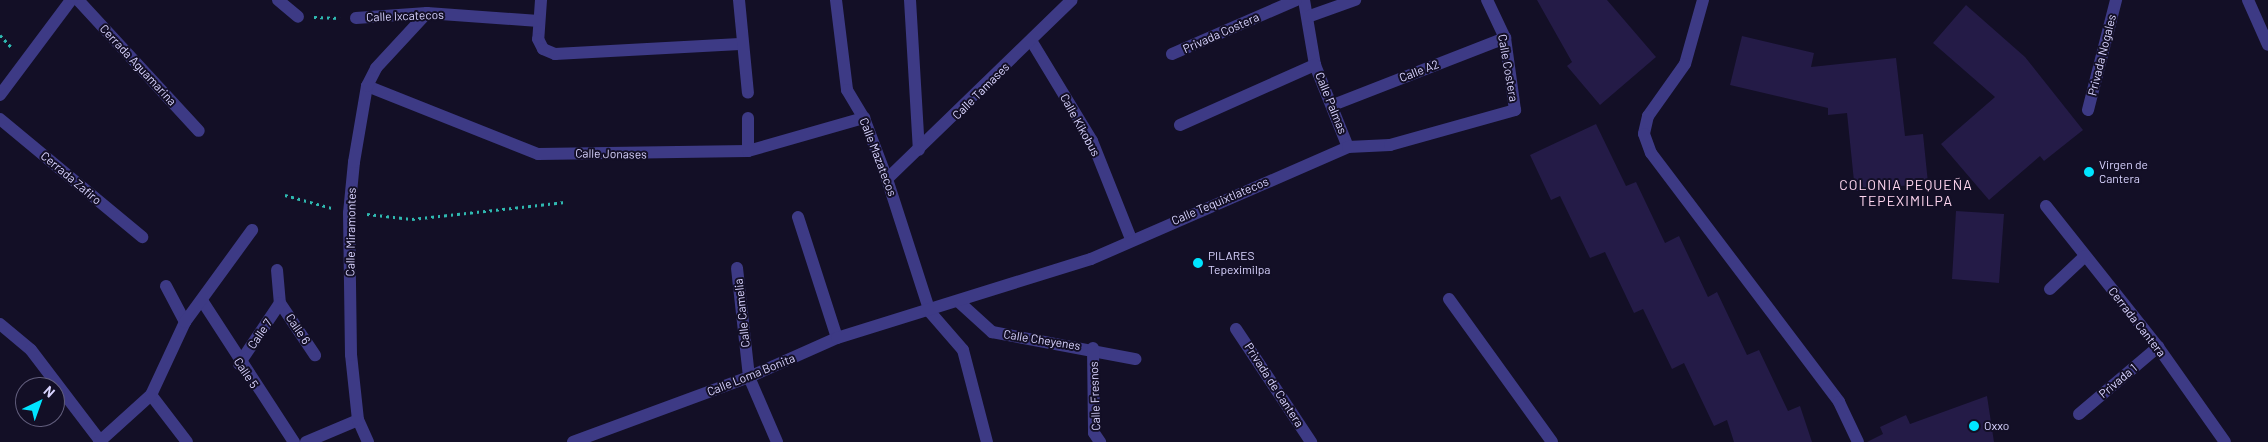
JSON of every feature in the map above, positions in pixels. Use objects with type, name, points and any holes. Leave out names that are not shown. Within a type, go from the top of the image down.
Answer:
[{"type":"street","points":[[0,95],[71,0]]},
{"type":"street","name":"Cerrada Aguamarina","points":[[78,0],[199,131]]},
{"type":"street","points":[[278,0],[298,16]]},
{"type":"street","points":[[541,0],[538,39],[543,48],[555,54],[740,44]]},
{"type":"street","points":[[739,0],[740,44],[748,93]]},
{"type":"street","name":"Calle Mazatecos","points":[[836,0],[847,90],[864,118],[887,179],[930,312]]},
{"type":"street","points":[[910,0],[919,150]]},
{"type":"street","name":"Calle Tamases","points":[[887,179],[1032,42],[1072,0]]},
{"type":"street","name":"Privada Costera","points":[[1172,54],[1296,0]]},
{"type":"street","name":"Calle Palmas","points":[[1304,0],[1310,16],[1315,65],[1333,104],[1348,147]]},
{"type":"street","points":[[1310,16],[1355,0]]},
{"type":"street","name":"Calle Costera","points":[[1488,0],[1505,38],[1516,110]]},
{"type":"street","points":[[1704,0],[1685,64],[1648,116],[1644,134],[1651,153],[1839,402],[1858,442]]},
{"type":"street","name":"Privada Nogales","points":[[2088,110],[2116,0]]},
{"type":"street","points":[[2248,0],[2268,45]]},
{"type":"street","name":"Calle Ixcatecos","points":[[356,18],[427,14],[539,21]]},
{"type":"street","name":"Calle Miramontes","points":[[368,442],[358,420],[351,355],[350,213],[367,86],[376,68],[427,14]]},
{"type":"street","name":"Calle A2","points":[[1333,104],[1505,38]]},
{"type":"street","name":"Calle Kikobus","points":[[1032,42],[1092,141],[1131,239]]},
{"type":"street","points":[[1180,125],[1315,65]]},
{"type":"street","name":"Calle Jonases","points":[[367,86],[538,154],[748,151],[864,118]]},
{"type":"street","name":"Calle Tequixtlatecos","points":[[930,312],[1092,259],[1131,239],[1348,147],[1390,145],[1516,110]]},
{"type":"street","name":"Cerrada Zafiro","points":[[0,118],[142,237]]},
{"type":"street","points":[[748,118],[748,151]]},
{"type":"street","name":"Cerrada Cantera","points":[[2046,206],[2158,347],[2224,442]]},
{"type":"street","points":[[798,217],[837,338]]},
{"type":"street","points":[[0,324],[31,350],[100,442],[150,395],[185,322],[203,302],[252,230]]},
{"type":"street","points":[[2050,288],[2085,256]]},
{"type":"street","name":"Calle Camelia","points":[[737,268],[749,377],[777,442]]},
{"type":"street","points":[[277,270],[280,303]]},
{"type":"street","points":[[166,286],[185,322]]},
{"type":"street","points":[[1449,299],[1552,442]]},
{"type":"street","name":"Calle 5","points":[[203,302],[239,364],[294,442]]},
{"type":"street","name":"Calle Cheyenes","points":[[959,302],[992,332],[1093,348],[1135,359]]},
{"type":"street","name":"Calle 6","points":[[280,303],[315,355]]},
{"type":"street","name":"Calle 7","points":[[239,364],[280,303]]},
{"type":"street","points":[[930,312],[963,350],[987,442]]},
{"type":"street","name":"Calle Loma Bonita","points":[[573,442],[749,377],[837,338],[930,312]]},
{"type":"street","name":"Privada de Cantera","points":[[1236,329],[1311,442]]},
{"type":"street","name":"Privada 1","points":[[2078,414],[2158,347]]},
{"type":"street","name":"Calle Fresnos","points":[[1093,348],[1094,433],[1100,442]]},
{"type":"street","points":[[150,395],[187,442]]},
{"type":"street","points":[[306,442],[358,420]]},
{"type":"path","name":"Calle Ixcatecos","points":[[298,16],[356,18]]},
{"type":"path","points":[[285,195],[350,213],[412,219],[565,202]]},
{"type":"building","points":[[1537,0],[1607,0],[1656,57],[1600,105],[1567,66],[1572,62]]},
{"type":"building","points":[[1966,5],[2025,57],[2083,130],[2044,161],[2040,156],[1989,200],[1941,144],[1995,97],[1933,43]]},
{"type":"building","points":[[1742,36],[1814,53],[1811,67],[1896,58],[1905,136],[1923,134],[1928,183],[1855,191],[1847,113],[1828,115],[1828,108],[1730,85]]},
{"type":"building","points":[[1596,124],[1626,186],[1636,182],[1665,243],[1679,236],[1708,297],[1717,292],[1747,355],[1759,350],[1788,411],[1800,406],[1812,442],[1734,442],[1727,420],[1714,426],[1684,363],[1672,369],[1643,309],[1634,313],[1605,252],[1590,258],[1560,196],[1551,200],[1530,155]]},
{"type":"building","points":[[1956,211],[2004,214],[1999,283],[1952,279]]},
{"type":"building","points":[[1987,396],[1994,442],[1867,442],[1883,434],[1880,427],[1906,415],[1910,424]]},
{"type":"place","name":"Virgen de Cantera","points":[[2089,172]]},
{"type":"place","name":"PILARES Tepeximilpa","points":[[1198,263]]},
{"type":"place","name":"Oxxo","points":[[1974,426]]},
{"type":"district","name":"COLONIA PEQUEÑA TEPEXIMILPA","points":[[1906,194]]}]
